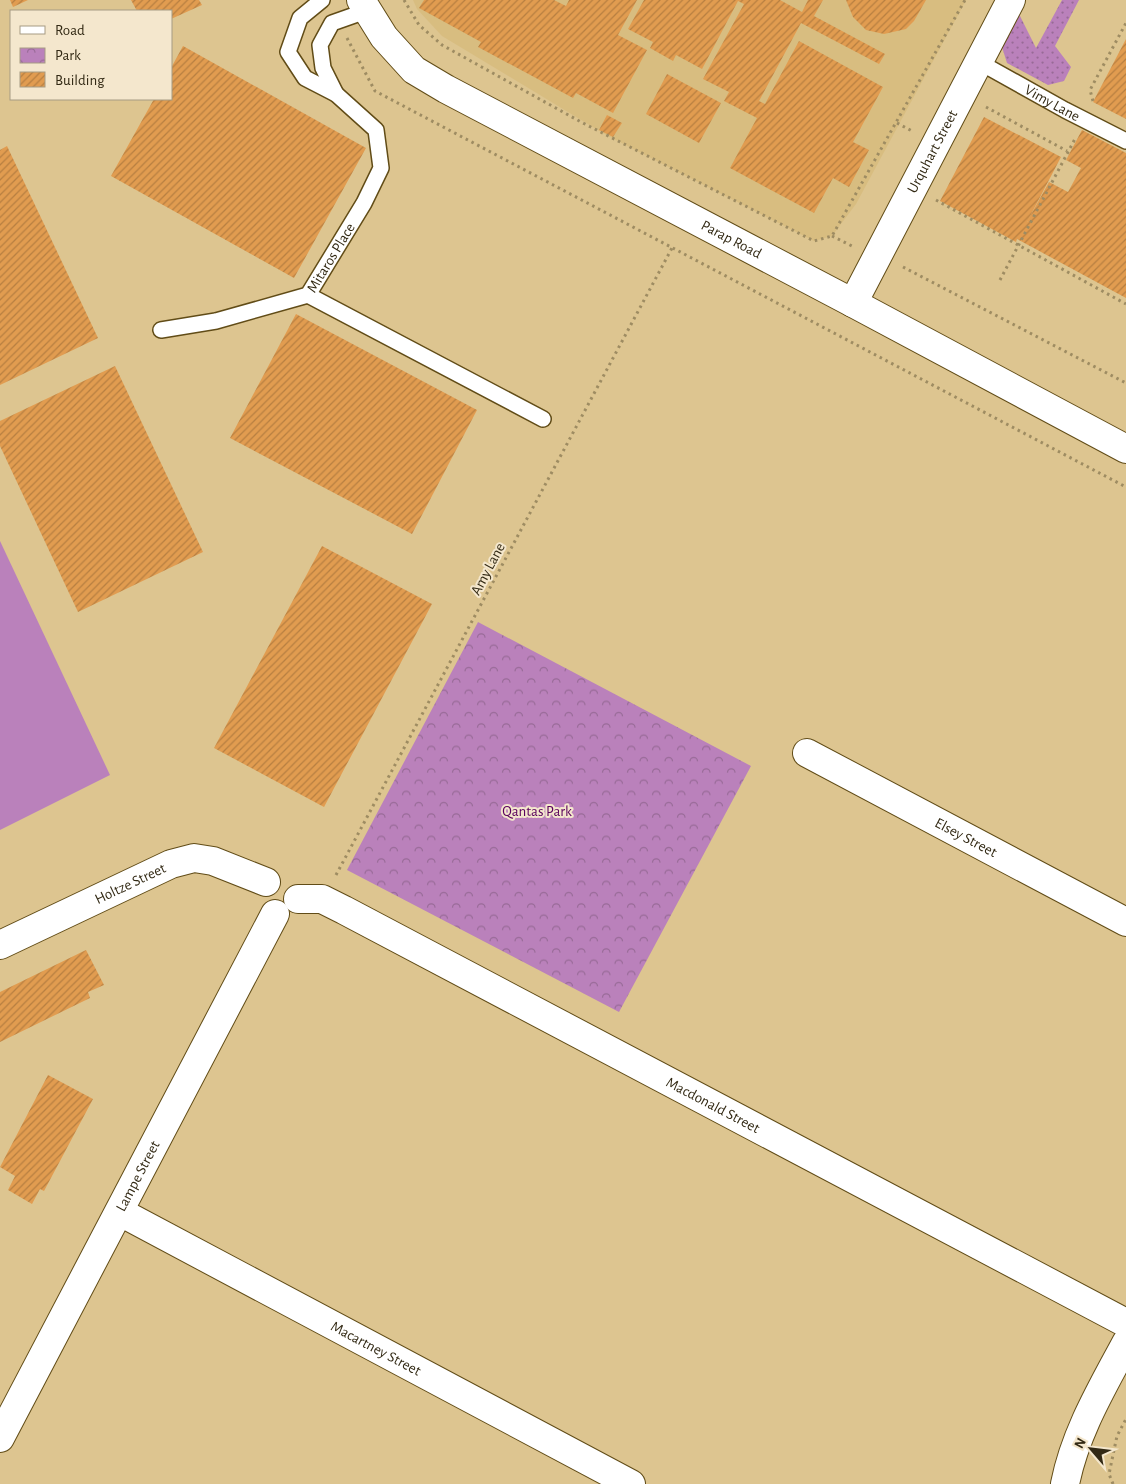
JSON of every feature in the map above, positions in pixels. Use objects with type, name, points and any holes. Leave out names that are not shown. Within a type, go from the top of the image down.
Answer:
[{"type":"street","name":"Urquhart Street","points":[[852,303],[1012,0]]},
{"type":"street","name":"Parap Road","points":[[364,5],[384,37],[414,70],[446,89],[1126,449]]},
{"type":"street","name":"Elsey Street","points":[[807,753],[1126,922]]},
{"type":"street","name":"Holtze Street","points":[[0,945],[171,864],[194,858],[213,861],[266,882]]},
{"type":"street","points":[[276,877],[288,879],[310,899],[296,905],[287,912],[275,914],[265,908],[260,898],[262,887],[266,882],[276,877]]},
{"type":"street","name":"Macdonald Street","points":[[310,899],[1126,1322]]},
{"type":"street","name":"Lampe Street","points":[[0,1438],[275,914]]},
{"type":"street","name":"Macartney Street","points":[[120,1212],[631,1484]]},
{"type":"street","points":[[1065,1484],[1074,1450],[1088,1414],[1126,1343]]},
{"type":"lane","name":"Mitaros Place","points":[[161,330],[216,321],[308,295],[364,203],[381,168],[376,130],[336,94],[305,78],[288,52],[300,18],[322,0]]},
{"type":"lane","name":"Mitaros Place","points":[[336,94],[323,68],[320,45],[332,23],[364,5]]},
{"type":"lane","name":"Vimy Lane","points":[[979,62],[1126,142]]},
{"type":"lane","points":[[308,295],[543,418]]},
{"type":"path","points":[[404,0],[419,25],[442,45],[581,122],[814,242],[832,236],[965,0]]},
{"type":"path","points":[[1090,90],[1126,23]]},
{"type":"path","points":[[344,33],[375,91],[1126,487]]},
{"type":"path","points":[[978,104],[1067,151]]},
{"type":"path","points":[[1000,280],[1067,151],[1086,120]]},
{"type":"path","points":[[928,196],[1126,304]]},
{"type":"path","points":[[832,236],[856,249]]},
{"type":"path","name":"Amy Lane","points":[[310,899],[341,868],[672,248]]},
{"type":"path","points":[[903,267],[1126,383]]},
{"type":"path","points":[[1113,1484],[1109,1474],[1117,1436],[1126,1420]]},
{"type":"shaded area","points":[[413,0],[966,0],[856,204],[832,236],[814,241],[606,135],[442,36],[417,9]]},
{"type":"green space","points":[[1062,0],[1079,0],[1055,46],[1071,67],[1064,81],[1048,85],[1007,63],[1001,44],[1018,12],[1036,48]]},
{"type":"green space","points":[[0,541],[110,775],[0,830]]},
{"type":"green space","name":"Qantas Park","points":[[478,622],[751,766],[619,1012],[347,870]]},
{"type":"building","points":[[10,0],[28,0],[13,7]]},
{"type":"building","points":[[131,0],[199,0],[202,5],[172,19],[172,10],[136,10]]},
{"type":"building","points":[[424,0],[554,0],[566,6],[569,0],[637,0],[618,35],[647,50],[613,113],[576,93],[573,98],[478,47],[481,42],[419,8]]},
{"type":"building","points":[[644,0],[780,0],[802,12],[808,0],[823,0],[814,16],[885,54],[879,64],[801,23],[759,101],[765,104],[799,41],[883,87],[853,142],[869,150],[849,187],[833,178],[814,213],[730,168],[757,118],[724,101],[729,92],[703,79],[744,4],[738,1],[702,69],[676,55],[673,61],[650,48],[653,42],[628,29]]},
{"type":"building","points":[[846,0],[926,0],[914,21],[906,29],[884,34],[866,30],[853,17]]},
{"type":"building","points":[[1126,39],[1126,119],[1093,102]]},
{"type":"building","points":[[183,46],[366,148],[294,278],[111,176],[153,100],[172,100],[172,66]]},
{"type":"building","points":[[667,74],[721,103],[699,143],[646,114]]},
{"type":"building","points":[[607,115],[622,123],[613,137],[599,130]]},
{"type":"building","points":[[984,117],[1061,157],[1027,222],[1049,182],[1068,192],[1081,168],[1066,160],[1082,130],[1126,153],[1126,298],[1017,239],[1016,242],[940,201]]},
{"type":"building","points":[[7,146],[98,338],[0,385],[0,150]]},
{"type":"building","points":[[296,314],[477,410],[412,534],[230,438]]},
{"type":"building","points":[[115,366],[203,552],[78,612],[0,446],[0,421]]},
{"type":"building","points":[[322,546],[432,604],[324,807],[214,748]]},
{"type":"building","points":[[86,950],[104,985],[88,992],[90,998],[0,1042],[0,992]]},
{"type":"building","points":[[48,1075],[93,1099],[44,1191],[40,1189],[32,1204],[8,1190],[15,1176],[0,1167]]}]
